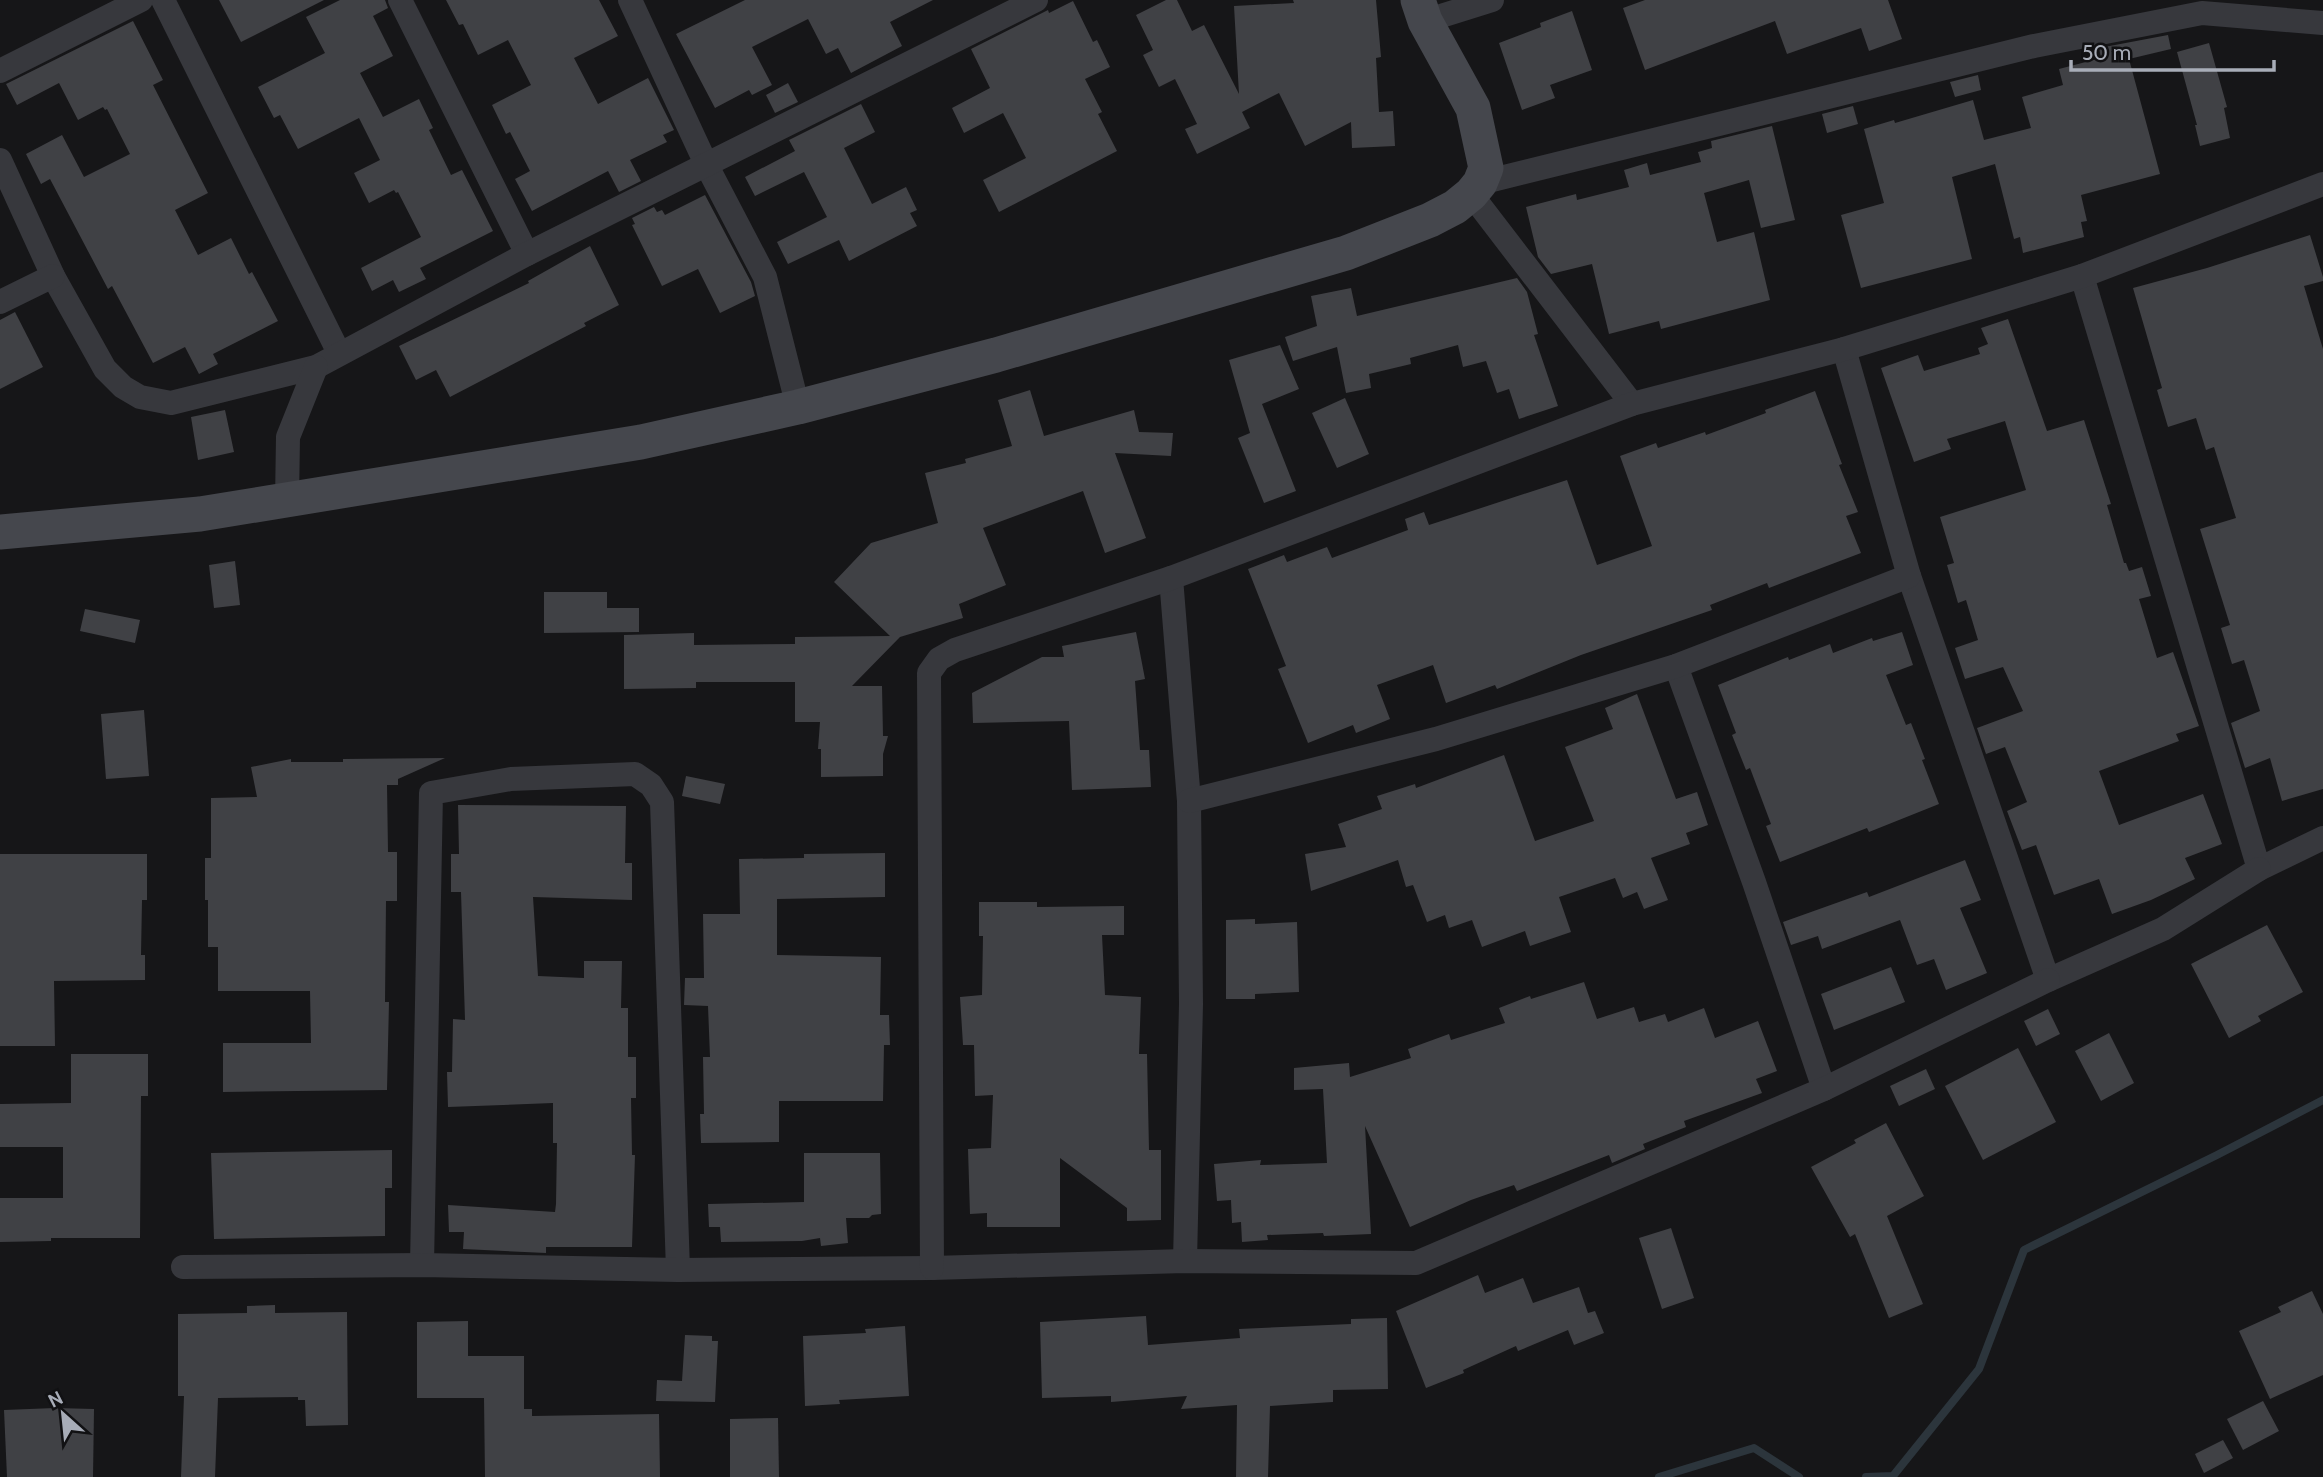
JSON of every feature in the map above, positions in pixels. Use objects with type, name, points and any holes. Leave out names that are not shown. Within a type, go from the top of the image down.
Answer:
[{"type":"street","points":[[0,71],[141,0]]},
{"type":"street","points":[[163,0],[339,353]]},
{"type":"street","points":[[400,0],[527,254]]},
{"type":"street","points":[[629,0],[707,166],[765,276],[797,407]]},
{"type":"street","points":[[0,160],[53,276],[105,369],[122,387],[140,397],[171,402],[316,367],[527,254],[1036,0]]},
{"type":"street","points":[[0,532],[200,514],[641,442],[797,407],[996,355],[1346,253],[1430,220],[1455,207],[1476,188],[1486,168],[1473,108],[1422,10],[1492,0]]},
{"type":"street","points":[[1476,188],[2034,46],[2202,13],[2323,30]]},
{"type":"street","points":[[932,1269],[929,673],[939,659],[955,650],[1171,578],[1632,404],[1844,349],[2082,276],[2323,184]]},
{"type":"street","points":[[1476,188],[1632,404]]},
{"type":"street","points":[[0,302],[53,276]]},
{"type":"street","points":[[2082,276],[2259,869]]},
{"type":"street","points":[[1844,349],[1909,576],[2048,980]]},
{"type":"street","points":[[287,501],[288,437],[316,367]]},
{"type":"street","points":[[1189,801],[1436,739],[1676,666],[1909,576]]},
{"type":"street","points":[[1171,578],[1189,801],[1191,1004],[1185,1261]]},
{"type":"street","points":[[1676,666],[1754,882],[1824,1089]]},
{"type":"street","points":[[422,1265],[431,793],[511,779],[635,774],[651,785],[662,802],[678,1270]]},
{"type":"street","points":[[183,1266],[422,1265],[678,1270],[932,1269],[1185,1261],[1416,1263],[1824,1089],[2048,980],[2163,929],[2259,869],[2323,838]]},
{"type":"building","points":[[219,0],[324,0],[241,42]]},
{"type":"building","points":[[340,0],[385,0],[388,8],[373,16],[393,56],[360,73],[383,117],[419,99],[433,128],[429,130],[451,175],[462,170],[493,231],[420,268],[426,279],[399,292],[393,280],[372,291],[361,268],[421,237],[398,192],[394,190],[369,203],[354,173],[380,160],[359,118],[298,149],[280,115],[274,118],[258,87],[325,53],[306,17]]},
{"type":"building","points":[[446,0],[599,0],[618,36],[574,58],[598,104],[648,78],[674,130],[663,135],[667,142],[630,160],[641,181],[619,192],[608,171],[532,211],[515,179],[530,171],[510,132],[506,134],[492,105],[531,85],[508,40],[478,55],[463,24],[459,25]]},
{"type":"building","points":[[745,0],[933,0],[890,22],[902,46],[851,73],[838,48],[826,54],[808,19],[752,47],[772,85],[752,95],[749,90],[715,108],[676,34]]},
{"type":"building","points":[[1166,0],[1177,0],[1192,31],[1204,25],[1239,94],[1234,6],[1294,3],[1293,0],[1376,0],[1381,57],[1376,58],[1379,112],[1393,111],[1395,146],[1352,148],[1351,122],[1305,146],[1279,93],[1242,112],[1250,128],[1197,154],[1185,129],[1197,124],[1175,79],[1159,87],[1143,55],[1153,50],[1136,15]]},
{"type":"building","points":[[1645,0],[1888,0],[1902,39],[1869,51],[1861,28],[1787,54],[1775,21],[1645,70],[1623,8]]},
{"type":"building","points":[[1073,1],[1093,42],[1097,40],[1110,67],[1085,79],[1102,112],[1098,114],[1117,151],[999,212],[983,180],[1026,158],[1003,113],[964,133],[952,108],[990,88],[971,49],[1048,10],[1049,13]]},
{"type":"building","points":[[1572,11],[1592,70],[1550,85],[1555,98],[1522,110],[1499,43],[1541,27],[1540,23]]},
{"type":"building","points":[[133,21],[163,80],[153,85],[208,193],[175,210],[198,255],[231,238],[278,321],[213,354],[218,364],[199,374],[185,347],[153,363],[112,286],[108,289],[50,179],[41,184],[26,154],[62,135],[84,177],[130,154],[107,109],[103,107],[78,120],[59,83],[17,105],[6,84]]},
{"type":"building","points":[[2168,35],[2171,49],[2129,59],[2160,174],[2081,195],[2087,221],[2081,222],[2084,237],[2023,253],[2020,237],[2014,239],[1995,164],[1952,177],[1972,259],[1861,288],[1841,215],[1884,203],[1864,129],[1894,120],[1895,123],[1973,100],[1984,140],[2031,128],[2022,97],[2063,85],[2059,69],[2101,58],[2099,48]]},
{"type":"building","points":[[2209,43],[2227,107],[2224,108],[2230,138],[2200,146],[2177,52]]},
{"type":"building","points":[[1978,75],[1981,90],[1955,97],[1950,82]]},
{"type":"building","points":[[788,83],[798,102],[775,113],[766,95]]},
{"type":"building","points":[[861,104],[875,132],[844,148],[872,204],[906,187],[917,210],[910,213],[917,226],[849,261],[839,240],[788,264],[777,242],[827,217],[804,172],[755,196],[745,177],[795,151],[789,140]]},
{"type":"building","points":[[1853,106],[1858,124],[1827,133],[1822,114]]},
{"type":"building","points":[[1772,126],[1795,220],[1761,228],[1749,180],[1704,193],[1717,242],[1754,232],[1770,300],[1661,329],[1659,321],[1609,334],[1592,264],[1551,274],[1538,257],[1526,207],[1576,194],[1577,200],[1629,187],[1624,170],[1647,163],[1650,175],[1701,162],[1698,152],[1712,148],[1711,141]]},
{"type":"building","points":[[705,195],[751,282],[755,296],[720,313],[698,269],[662,286],[632,225],[635,224],[632,218],[654,207],[657,212],[662,210],[665,215]]},
{"type":"building","points":[[2310,235],[2323,277],[2323,281],[2304,286],[2323,349],[2323,789],[2282,801],[2270,758],[2245,768],[2231,723],[2260,711],[2244,660],[2232,664],[2221,628],[2230,625],[2200,529],[2236,518],[2214,447],[2206,450],[2196,418],[2168,427],[2157,390],[2162,388],[2133,288]]},
{"type":"building","points":[[590,246],[619,305],[584,323],[586,326],[450,397],[436,370],[416,380],[399,346],[529,283],[528,281]]},
{"type":"building","points":[[1517,278],[1527,292],[1538,334],[1534,335],[1558,406],[1519,419],[1509,389],[1497,393],[1486,361],[1463,367],[1458,345],[1410,358],[1411,364],[1369,374],[1371,388],[1346,393],[1337,347],[1293,361],[1285,337],[1317,326],[1311,296],[1351,288],[1357,316]]},
{"type":"building","points":[[15,312],[43,367],[0,389],[0,320]]},
{"type":"building","points":[[2008,319],[2047,431],[2084,420],[2111,504],[2107,505],[2124,563],[2129,571],[2142,567],[2151,596],[2139,599],[2157,658],[2173,652],[2199,726],[2176,734],[2179,741],[2099,771],[2119,825],[2203,794],[2222,844],[2185,858],[2195,879],[2151,900],[2112,914],[2099,879],[2054,895],[2036,845],[2022,850],[2007,811],[2027,802],[2005,747],[1986,754],[1977,728],[2023,711],[2003,667],[1965,679],[1955,648],[1978,640],[1966,600],[1958,603],[1947,565],[1954,563],[1940,517],[2026,490],[2005,421],[1947,439],[1951,449],[1914,462],[1881,368],[1918,355],[1924,371],[1980,354],[1978,348],[1988,344],[1981,328]]},
{"type":"building","points":[[1280,345],[1299,389],[1262,404],[1296,491],[1264,503],[1238,438],[1250,433],[1229,360]]},
{"type":"building","points":[[1030,390],[1044,436],[1134,410],[1139,432],[1173,433],[1171,456],[1115,453],[1146,538],[1105,553],[1083,491],[983,528],[1006,585],[959,604],[963,618],[900,637],[852,686],[882,686],[883,736],[888,736],[883,754],[883,776],[821,777],[821,749],[818,749],[820,722],[795,722],[795,682],[696,682],[696,688],[624,689],[624,635],[694,633],[694,645],[795,644],[795,637],[890,636],[834,582],[871,543],[938,523],[925,473],[966,463],[965,459],[1012,446],[998,400]]},
{"type":"building","points":[[1815,391],[1842,464],[1839,465],[1858,512],[1846,516],[1861,553],[1769,588],[1767,583],[1710,605],[1712,610],[1581,655],[1497,689],[1495,685],[1446,703],[1433,665],[1377,685],[1390,719],[1356,733],[1353,725],[1308,743],[1278,669],[1286,666],[1248,569],[1284,555],[1287,562],[1327,547],[1332,558],[1408,530],[1405,519],[1424,512],[1429,525],[1567,480],[1597,565],[1652,546],[1620,456],[1656,443],[1658,448],[1705,432],[1706,435]]},
{"type":"building","points":[[1345,398],[1369,454],[1337,468],[1312,413]]},
{"type":"building","points":[[225,410],[234,452],[198,460],[191,417]]},
{"type":"building","points":[[235,561],[240,605],[214,608],[209,565]]},
{"type":"building","points":[[544,592],[607,592],[607,608],[639,608],[639,632],[544,633]]},
{"type":"building","points":[[85,609],[140,620],[135,643],[80,631]]},
{"type":"building","points":[[1136,632],[1145,679],[1135,681],[1140,750],[1149,750],[1151,787],[1072,790],[1069,721],[973,723],[972,693],[1042,657],[1064,657],[1062,646]]},
{"type":"building","points":[[1902,632],[1913,665],[1886,675],[1906,725],[1911,723],[1939,804],[1869,832],[1867,828],[1780,862],[1766,826],[1771,824],[1750,768],[1746,770],[1732,735],[1736,733],[1718,685],[1788,657],[1789,660],[1830,644],[1833,653],[1872,638],[1873,641]]},
{"type":"building","points":[[1637,694],[1676,799],[1697,792],[1708,825],[1686,833],[1690,844],[1651,858],[1668,900],[1644,909],[1637,892],[1623,898],[1615,878],[1559,897],[1571,932],[1530,946],[1525,931],[1482,947],[1472,920],[1449,928],[1445,915],[1427,922],[1413,885],[1406,887],[1398,860],[1311,891],[1305,854],[1346,847],[1338,824],[1382,809],[1377,796],[1415,784],[1416,788],[1504,755],[1535,841],[1594,821],[1565,747],[1613,729],[1605,708]]},
{"type":"building","points":[[144,710],[149,776],[106,779],[101,714]]},
{"type":"building","points":[[445,758],[398,779],[398,785],[387,785],[388,852],[397,852],[397,901],[386,901],[385,1002],[389,1002],[387,1090],[223,1092],[223,1043],[311,1043],[310,991],[218,991],[218,947],[208,947],[208,900],[205,900],[205,858],[211,858],[211,798],[257,797],[251,767],[291,759],[291,762],[343,762],[343,759]]},
{"type":"building","points":[[686,776],[725,784],[720,804],[682,796]]},
{"type":"building","points":[[458,805],[626,806],[625,863],[632,863],[632,900],[533,897],[538,976],[584,978],[584,961],[622,961],[621,1008],[628,1008],[628,1057],[636,1057],[636,1098],[631,1098],[632,1155],[635,1155],[632,1247],[546,1247],[546,1253],[463,1249],[464,1232],[449,1232],[448,1205],[555,1212],[556,1204],[557,1143],[553,1143],[553,1103],[448,1107],[447,1072],[452,1072],[453,1019],[465,1020],[461,892],[451,892],[451,854],[459,854]]},
{"type":"building","points":[[885,853],[885,897],[777,899],[777,955],[881,957],[880,1015],[889,1015],[890,1045],[884,1045],[883,1101],[779,1101],[779,1142],[701,1143],[700,1114],[704,1114],[703,1057],[710,1057],[708,1006],[684,1005],[685,978],[704,978],[703,914],[740,914],[739,859],[804,858],[804,854]]},
{"type":"building","points":[[0,854],[147,854],[147,900],[142,900],[141,955],[145,955],[145,980],[54,981],[55,1046],[0,1046]]},
{"type":"building","points":[[1965,860],[1981,900],[1960,908],[1987,973],[1946,990],[1934,959],[1917,965],[1900,920],[1822,949],[1818,936],[1791,945],[1783,922],[1867,892],[1869,897]]},
{"type":"building","points":[[979,902],[1037,902],[1037,907],[1124,906],[1124,935],[1102,935],[1105,995],[1141,997],[1139,1054],[1147,1054],[1149,1150],[1161,1150],[1161,1220],[1127,1221],[1127,1208],[1060,1158],[1060,1227],[987,1227],[987,1213],[970,1214],[968,1149],[991,1148],[993,1095],[975,1096],[974,1045],[963,1045],[960,997],[982,995],[983,936],[979,936]]},
{"type":"building","points":[[1255,919],[1255,924],[1297,922],[1299,992],[1255,994],[1255,999],[1226,999],[1226,920]]},
{"type":"building","points":[[2267,925],[2303,992],[2258,1016],[2261,1021],[2229,1038],[2191,964]]},
{"type":"building","points":[[1891,967],[1905,1002],[1834,1030],[1821,994]]},
{"type":"building","points":[[1584,982],[1597,1019],[1634,1007],[1639,1022],[1665,1014],[1668,1022],[1704,1008],[1715,1038],[1758,1021],[1777,1071],[1756,1079],[1762,1093],[1684,1121],[1686,1127],[1643,1144],[1645,1149],[1612,1163],[1609,1155],[1517,1191],[1514,1185],[1471,1200],[1410,1227],[1365,1126],[1371,1234],[1267,1235],[1268,1240],[1242,1242],[1241,1222],[1232,1223],[1231,1200],[1217,1201],[1214,1164],[1261,1160],[1260,1165],[1327,1163],[1323,1089],[1294,1090],[1294,1068],[1349,1063],[1350,1077],[1411,1058],[1408,1049],[1449,1034],[1451,1040],[1505,1023],[1499,1008],[1530,996],[1531,999]]},
{"type":"building","points":[[2048,1009],[2060,1034],[2036,1046],[2024,1021]]},
{"type":"building","points":[[2109,1033],[2134,1083],[2101,1101],[2075,1051]]},
{"type":"building","points":[[2018,1048],[2056,1122],[1983,1160],[1945,1086]]},
{"type":"building","points":[[71,1054],[148,1054],[148,1096],[141,1096],[140,1238],[51,1238],[51,1241],[0,1242],[0,1198],[63,1198],[63,1147],[0,1147],[0,1104],[71,1103]]},
{"type":"building","points":[[1926,1069],[1935,1089],[1899,1106],[1890,1086]]},
{"type":"building","points":[[1886,1123],[1924,1196],[1887,1216],[1923,1304],[1889,1318],[1855,1234],[1850,1237],[1811,1167]]},
{"type":"building","points":[[392,1150],[392,1188],[385,1188],[385,1236],[214,1239],[211,1153]]},
{"type":"building","points":[[804,1153],[880,1153],[881,1214],[869,1218],[846,1218],[848,1243],[821,1246],[820,1238],[802,1241],[721,1242],[720,1227],[709,1227],[708,1204],[804,1202]]},
{"type":"building","points":[[1671,1228],[1694,1298],[1662,1309],[1639,1238]]},
{"type":"building","points":[[1478,1275],[1485,1293],[1523,1278],[1533,1303],[1579,1287],[1588,1313],[1595,1311],[1604,1333],[1574,1345],[1568,1330],[1518,1351],[1516,1346],[1463,1370],[1464,1373],[1426,1388],[1396,1311]]},
{"type":"building","points":[[2312,1291],[2323,1314],[2323,1375],[2270,1399],[2239,1331],[2281,1312],[2278,1307]]},
{"type":"building","points":[[275,1305],[275,1313],[347,1312],[348,1425],[306,1426],[305,1400],[298,1400],[298,1397],[218,1398],[215,1477],[181,1477],[184,1396],[178,1396],[178,1314],[247,1313],[247,1306]]},
{"type":"building","points":[[1146,1316],[1148,1345],[1240,1338],[1239,1329],[1351,1324],[1351,1319],[1387,1318],[1388,1389],[1333,1390],[1333,1402],[1270,1406],[1268,1477],[1236,1477],[1237,1405],[1181,1409],[1187,1396],[1111,1402],[1111,1396],[1042,1398],[1040,1322]]},
{"type":"building","points":[[468,1321],[468,1356],[524,1356],[524,1409],[532,1409],[532,1416],[659,1414],[660,1477],[485,1477],[484,1398],[417,1398],[417,1322]]},
{"type":"building","points":[[905,1326],[909,1396],[839,1400],[840,1404],[805,1406],[803,1336],[866,1333],[865,1329]]},
{"type":"building","points":[[685,1335],[712,1336],[712,1341],[718,1341],[715,1402],[656,1401],[657,1380],[682,1381]]},
{"type":"building","points":[[2263,1401],[2279,1431],[2243,1450],[2227,1419]]},
{"type":"building","points":[[94,1409],[93,1477],[7,1477],[4,1410]]},
{"type":"building","points":[[778,1418],[779,1477],[730,1477],[730,1419]]},
{"type":"building","points":[[2223,1440],[2233,1458],[2204,1473],[2195,1454]]},
{"type":"waterway","points":[[1866,1477],[1893,1476],[1979,1369],[2024,1250],[2323,1100]]},
{"type":"waterway","points":[[1659,1477],[1754,1448],[1799,1477]]}]
